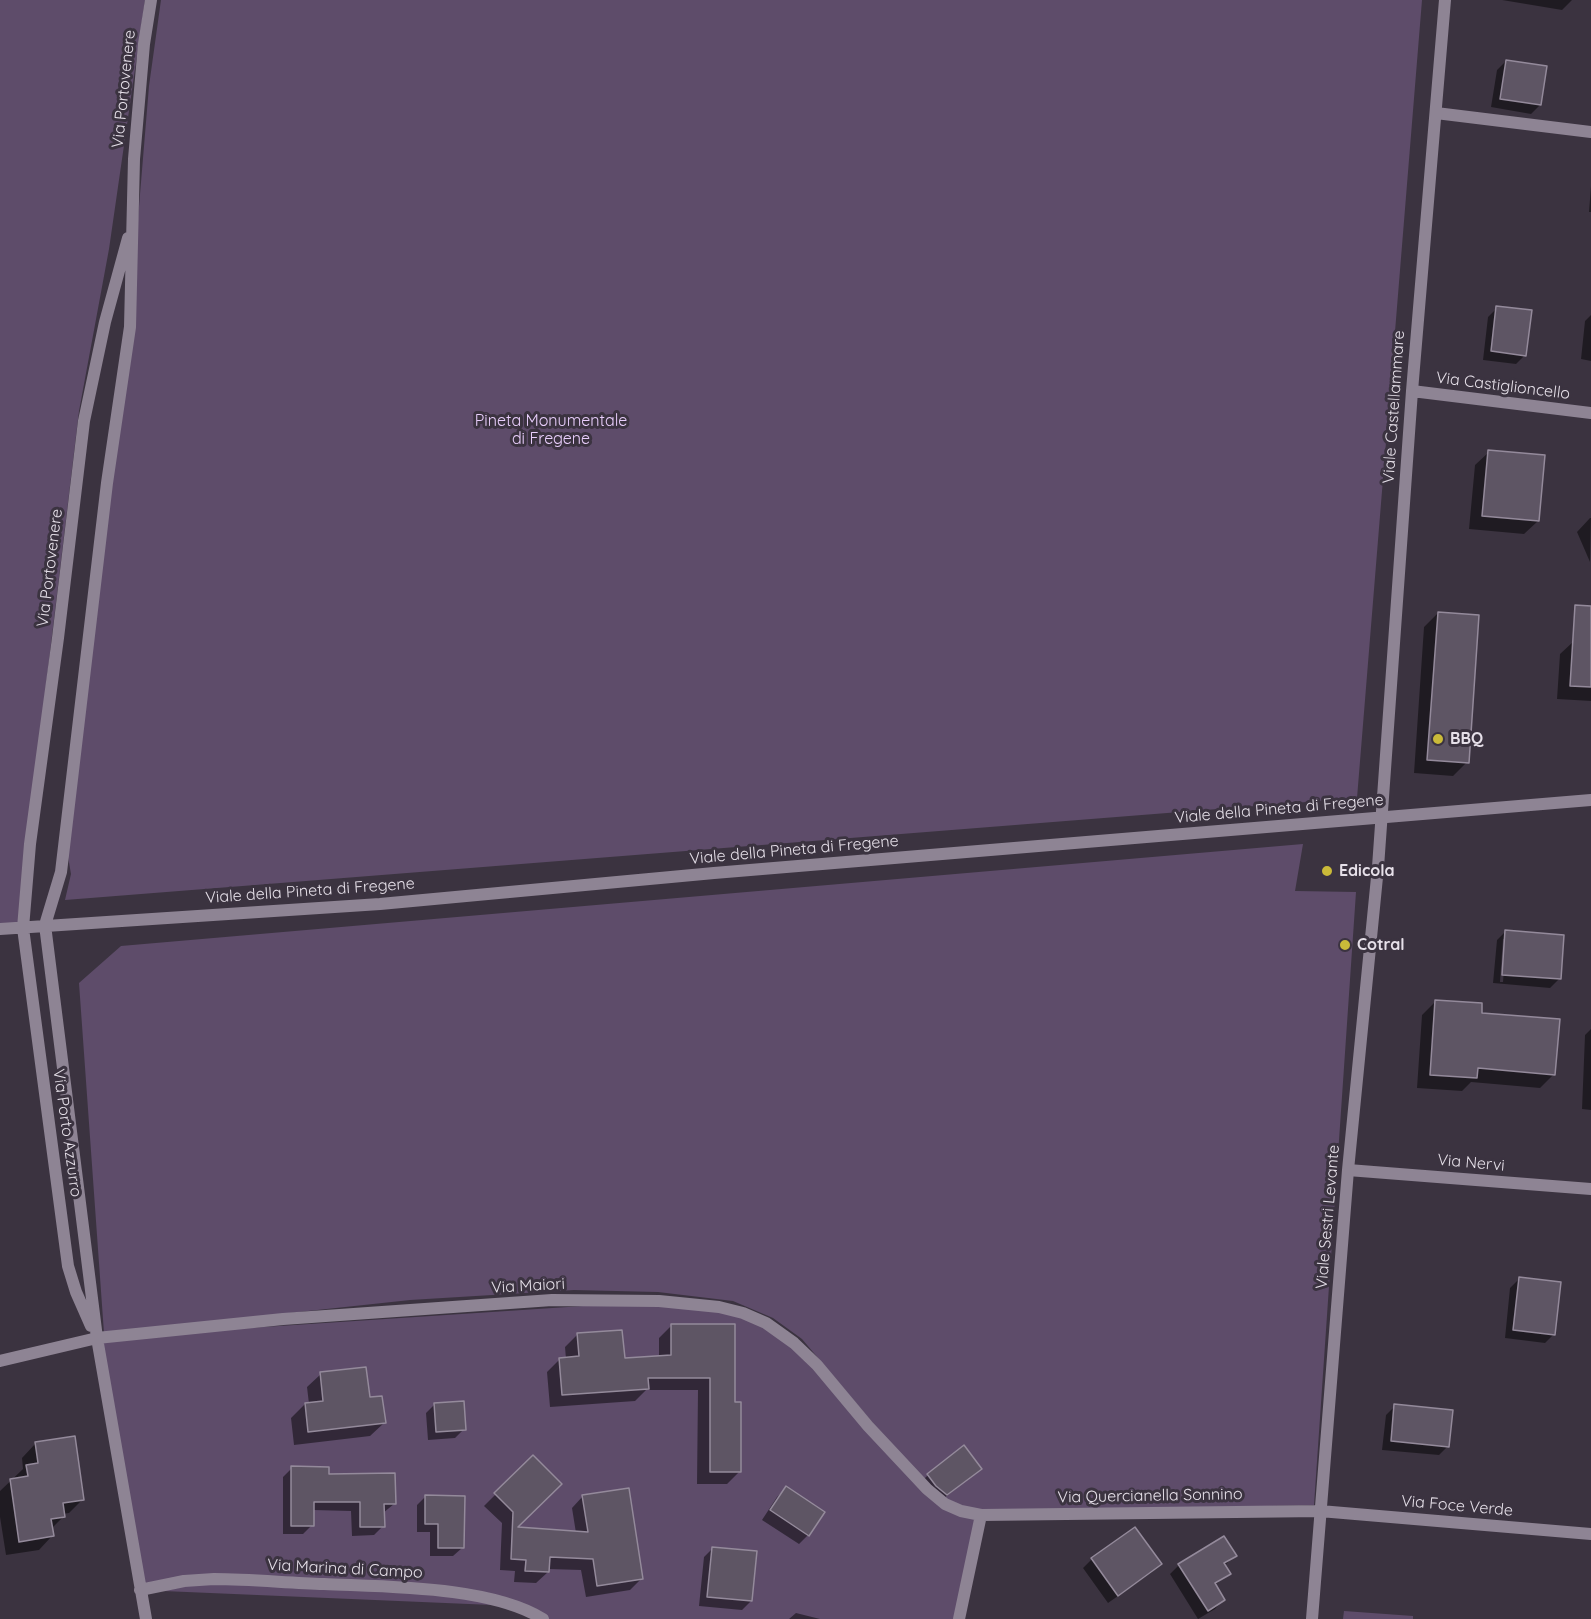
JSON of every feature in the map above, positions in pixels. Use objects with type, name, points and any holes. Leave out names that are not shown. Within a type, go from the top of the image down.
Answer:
[{"type":"street","name":"Via Portovenere","points":[[45,925],[61,872],[107,483],[130,327],[134,159],[144,44],[151,0]]},
{"type":"street","name":"Viale Castellammare","points":[[1381,817],[1412,391],[1445,0]]},
{"type":"street","points":[[1436,112],[1591,132]]},
{"type":"street","name":"Via Portovenere","points":[[23,928],[30,844],[84,421],[105,322],[134,217]]},
{"type":"street","name":"Via Castiglioncello","points":[[1412,391],[1591,413]]},
{"type":"street","name":"Viale della Pineta di Fregene","points":[[0,929],[380,904],[737,871],[1591,800]]},
{"type":"street","name":"Viale Sestri Levante","points":[[1312,1619],[1348,1170],[1381,817]]},
{"type":"street","name":"Via Porto Azzurro","points":[[45,925],[97,1338],[146,1619]]},
{"type":"street","name":"Via Porto Azzurro","points":[[23,928],[68,1266],[76,1292],[97,1338]]},
{"type":"street","name":"Via Nervi","points":[[1348,1170],[1591,1189]]},
{"type":"street","name":"Via Maiori","points":[[0,1362],[97,1338],[284,1319],[552,1300],[659,1301],[719,1307],[743,1313],[766,1323],[794,1343],[817,1365],[868,1426],[927,1489],[945,1504],[961,1511],[981,1515]]},
{"type":"street","name":"Via Quercianella Sonnino","points":[[981,1515],[1320,1511]]},
{"type":"street","name":"Via Foce Verde","points":[[1320,1511],[1591,1534]]},
{"type":"street","points":[[959,1619],[981,1515]]},
{"type":"street","name":"Via Marina di Campo","points":[[140,1590],[184,1581],[214,1579],[402,1588],[495,1600],[527,1610],[543,1619]]},
{"type":"green space","points":[[0,0],[145,0],[109,249],[79,411],[26,852],[20,926],[0,927]]},
{"type":"green space","name":"Pineta Monumentale di Fregene","points":[[161,0],[1422,0],[1357,798],[65,900],[71,874],[65,839],[127,351],[149,86]]},
{"type":"green space","points":[[1303,844],[1295,891],[1356,892],[1314,1505],[982,1512],[962,1508],[927,1487],[802,1339],[773,1318],[733,1301],[658,1292],[574,1290],[410,1300],[104,1333],[79,983],[121,946]]},
{"type":"green space","points":[[659,1301],[719,1307],[780,1332],[926,1489],[981,1515],[962,1619],[547,1619],[516,1606],[140,1590],[97,1338]]},
{"type":"green space","points":[[1344,1611],[1413,1616],[1413,1619],[1343,1619]]},
{"type":"building","points":[[1506,60],[1547,66],[1541,105],[1500,99]]},
{"type":"building","points":[[1496,306],[1532,310],[1526,356],[1491,351]]},
{"type":"building","points":[[1488,450],[1545,455],[1539,521],[1482,516]]},
{"type":"building","points":[[1575,605],[1591,606],[1591,687],[1570,686]]},
{"type":"building","points":[[1438,612],[1479,615],[1469,763],[1427,760]]},
{"type":"building","points":[[1505,930],[1564,935],[1561,979],[1502,975]]},
{"type":"building","points":[[1435,1000],[1482,1003],[1482,1013],[1560,1019],[1555,1075],[1478,1068],[1477,1078],[1430,1075]]},
{"type":"building","points":[[1519,1277],[1561,1282],[1555,1335],[1513,1330]]},
{"type":"building","points":[[671,1324],[735,1324],[735,1402],[741,1402],[741,1472],[710,1472],[710,1378],[648,1378],[649,1389],[562,1395],[559,1358],[579,1356],[577,1333],[622,1330],[625,1358],[671,1355]]},
{"type":"building","points":[[366,1367],[370,1397],[382,1396],[386,1423],[308,1432],[305,1403],[323,1401],[320,1372]]},
{"type":"building","points":[[464,1401],[466,1430],[436,1432],[434,1403]]},
{"type":"building","points":[[1394,1404],[1453,1410],[1449,1447],[1391,1441]]},
{"type":"building","points":[[75,1436],[84,1500],[63,1503],[65,1517],[51,1519],[54,1536],[19,1542],[10,1479],[28,1476],[26,1465],[38,1463],[35,1442]]},
{"type":"building","points":[[964,1445],[982,1469],[947,1495],[927,1474]]},
{"type":"building","points":[[533,1455],[562,1484],[518,1527],[588,1532],[582,1495],[629,1488],[643,1579],[597,1586],[593,1559],[550,1557],[549,1572],[525,1571],[526,1560],[511,1559],[513,1512],[494,1493]]},
{"type":"building","points":[[291,1466],[329,1467],[329,1474],[395,1473],[396,1504],[384,1504],[385,1527],[360,1527],[360,1502],[314,1502],[314,1526],[291,1526]]},
{"type":"building","points":[[786,1486],[825,1512],[809,1536],[770,1510]]},
{"type":"building","points":[[425,1495],[465,1496],[464,1548],[438,1548],[438,1524],[425,1524]]},
{"type":"building","points":[[1135,1527],[1162,1564],[1118,1596],[1091,1558]]},
{"type":"building","points":[[1224,1536],[1237,1556],[1224,1563],[1231,1574],[1215,1583],[1225,1600],[1208,1611],[1178,1564]]},
{"type":"building","points":[[712,1547],[757,1551],[752,1601],[707,1597]]},
{"type":"place","name":"BBQ","points":[[1438,739]]},
{"type":"place","name":"Edicola","points":[[1327,871]]},
{"type":"place","name":"Cotral","points":[[1345,945]]}]
